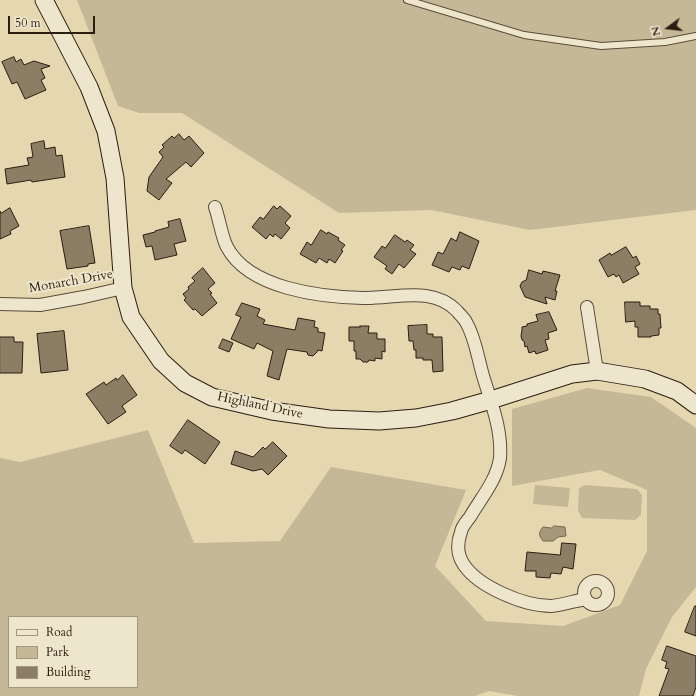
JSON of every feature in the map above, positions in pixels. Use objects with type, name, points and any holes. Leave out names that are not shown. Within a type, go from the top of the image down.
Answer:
[{"type":"street","name":"Highland Drive","points":[[44,0],[89,87],[106,131],[115,178],[123,288],[131,317],[161,361],[185,383],[212,397],[272,411],[329,419],[379,421],[416,418],[452,411],[492,400],[572,374],[596,371],[645,379],[677,391],[696,405]]},
{"type":"street","points":[[215,207],[227,247],[241,266],[261,278],[287,288],[318,294],[364,298],[410,294],[431,296],[450,304],[466,322],[492,400],[499,432],[500,458],[494,479],[461,529],[458,541],[459,554],[464,565],[471,573],[495,590],[520,601],[551,606],[586,599]]},
{"type":"street","name":"Monarch Drive","points":[[0,304],[40,305],[123,288]]},
{"type":"street","points":[[587,308],[596,371]]},
{"type":"lane","points":[[407,0],[524,35],[601,46],[665,42],[696,36]]},
{"type":"green space","points":[[77,0],[696,0],[696,210],[530,230],[431,210],[339,213],[182,113],[139,113],[118,106]]},
{"type":"green space","points":[[587,388],[651,397],[696,428],[696,587],[672,617],[646,669],[639,696],[518,696],[489,691],[475,696],[0,696],[0,458],[20,462],[148,430],[194,543],[280,541],[331,467],[466,490],[435,566],[486,621],[563,626],[620,605],[647,551],[647,490],[600,470],[512,486],[512,409]]},
{"type":"green space","points":[[535,485],[570,488],[568,507],[533,504]]},
{"type":"green space","points":[[585,485],[637,489],[642,495],[641,515],[635,520],[582,518],[578,511],[579,488]]},
{"type":"shaded area","points":[[554,526],[565,527],[566,536],[558,537],[553,541],[543,541],[540,534],[541,529],[543,527],[551,528]]},
{"type":"building","points":[[14,57],[16,62],[21,59],[24,65],[34,61],[50,66],[41,69],[45,78],[41,80],[46,90],[25,99],[17,82],[12,84],[2,62]]},
{"type":"building","points":[[179,134],[184,140],[189,136],[204,153],[191,167],[186,162],[166,179],[172,183],[159,200],[147,191],[149,177],[163,157],[159,152],[164,147],[162,145],[172,136],[174,138]]},
{"type":"building","points":[[44,141],[45,149],[55,147],[56,156],[62,155],[65,177],[7,184],[5,169],[29,165],[27,158],[33,157],[31,144]]},
{"type":"building","points":[[274,206],[277,209],[280,206],[291,216],[285,223],[290,228],[281,239],[275,234],[273,237],[270,234],[266,239],[252,227],[260,217],[263,219]]},
{"type":"building","points":[[10,208],[19,226],[10,231],[11,234],[0,239],[0,211],[1,213]]},
{"type":"building","points":[[180,219],[186,241],[174,244],[177,255],[155,260],[152,246],[146,247],[143,235],[169,227],[168,222]]},
{"type":"building","points":[[89,226],[95,263],[88,264],[88,266],[67,269],[60,231]]},
{"type":"building","points":[[321,230],[327,234],[328,232],[339,238],[338,240],[345,245],[335,263],[329,259],[327,263],[319,258],[316,263],[300,254],[307,242],[311,245]]},
{"type":"building","points":[[460,232],[479,241],[469,269],[462,266],[460,270],[452,267],[449,272],[432,265],[438,252],[443,254],[451,238],[456,241]]},
{"type":"building","points":[[395,235],[405,242],[407,240],[414,245],[410,250],[416,254],[404,268],[399,264],[392,274],[385,269],[387,266],[374,257],[382,246],[385,248]]},
{"type":"building","points":[[626,247],[633,258],[636,256],[640,264],[635,267],[639,274],[623,283],[619,275],[616,277],[614,274],[608,277],[599,260],[610,253],[611,255]]},
{"type":"building","points":[[203,268],[215,283],[208,289],[212,293],[210,294],[217,303],[202,316],[195,309],[193,310],[184,300],[186,298],[183,294],[195,281],[192,278]]},
{"type":"building","points":[[529,270],[542,274],[543,271],[560,275],[555,291],[557,291],[555,300],[545,297],[547,304],[525,297],[520,286],[522,282],[526,280]]},
{"type":"building","points":[[625,302],[640,302],[640,306],[650,306],[650,309],[658,309],[661,328],[659,328],[659,335],[651,337],[638,337],[638,327],[635,327],[635,321],[626,322]]},
{"type":"building","points":[[242,303],[260,309],[257,316],[265,320],[263,324],[295,330],[298,318],[315,321],[314,327],[318,328],[318,332],[325,333],[322,351],[318,350],[313,356],[308,355],[307,352],[287,349],[279,380],[267,376],[273,351],[257,343],[254,349],[231,339],[241,317],[236,315]]},
{"type":"building","points":[[549,312],[557,330],[548,333],[549,339],[545,340],[548,350],[536,354],[535,351],[529,353],[527,346],[525,347],[524,341],[522,340],[522,327],[538,321],[536,315]]},
{"type":"building","points":[[427,325],[427,334],[433,334],[433,337],[442,337],[443,371],[433,372],[432,360],[416,358],[416,350],[414,350],[413,341],[409,341],[408,326]]},
{"type":"building","points":[[369,326],[368,333],[377,333],[377,339],[385,339],[385,352],[382,351],[382,359],[375,358],[375,361],[369,360],[368,362],[363,362],[360,359],[356,359],[354,341],[349,341],[349,327]]},
{"type":"building","points":[[64,331],[68,370],[41,373],[37,334]]},
{"type":"building","points":[[0,337],[14,337],[14,342],[23,342],[22,373],[0,373]]},
{"type":"building","points":[[223,339],[233,343],[229,352],[219,348]]},
{"type":"building","points":[[123,375],[137,395],[122,406],[126,412],[108,424],[86,394],[104,382],[106,385],[116,378],[117,380]]},
{"type":"building","points":[[188,420],[220,442],[205,464],[185,450],[182,454],[170,446]]},
{"type":"building","points":[[273,442],[287,456],[268,475],[262,469],[253,471],[231,464],[235,451],[253,457],[263,447],[265,449]]},
{"type":"building","points":[[562,543],[576,544],[573,569],[563,567],[561,574],[551,573],[550,578],[536,577],[536,571],[525,571],[527,552],[560,555]]},
{"type":"building","points":[[696,606],[696,636],[685,632]]},
{"type":"building","points":[[667,646],[696,656],[696,687],[693,696],[659,696],[669,669],[665,668],[667,662],[662,660]]}]
